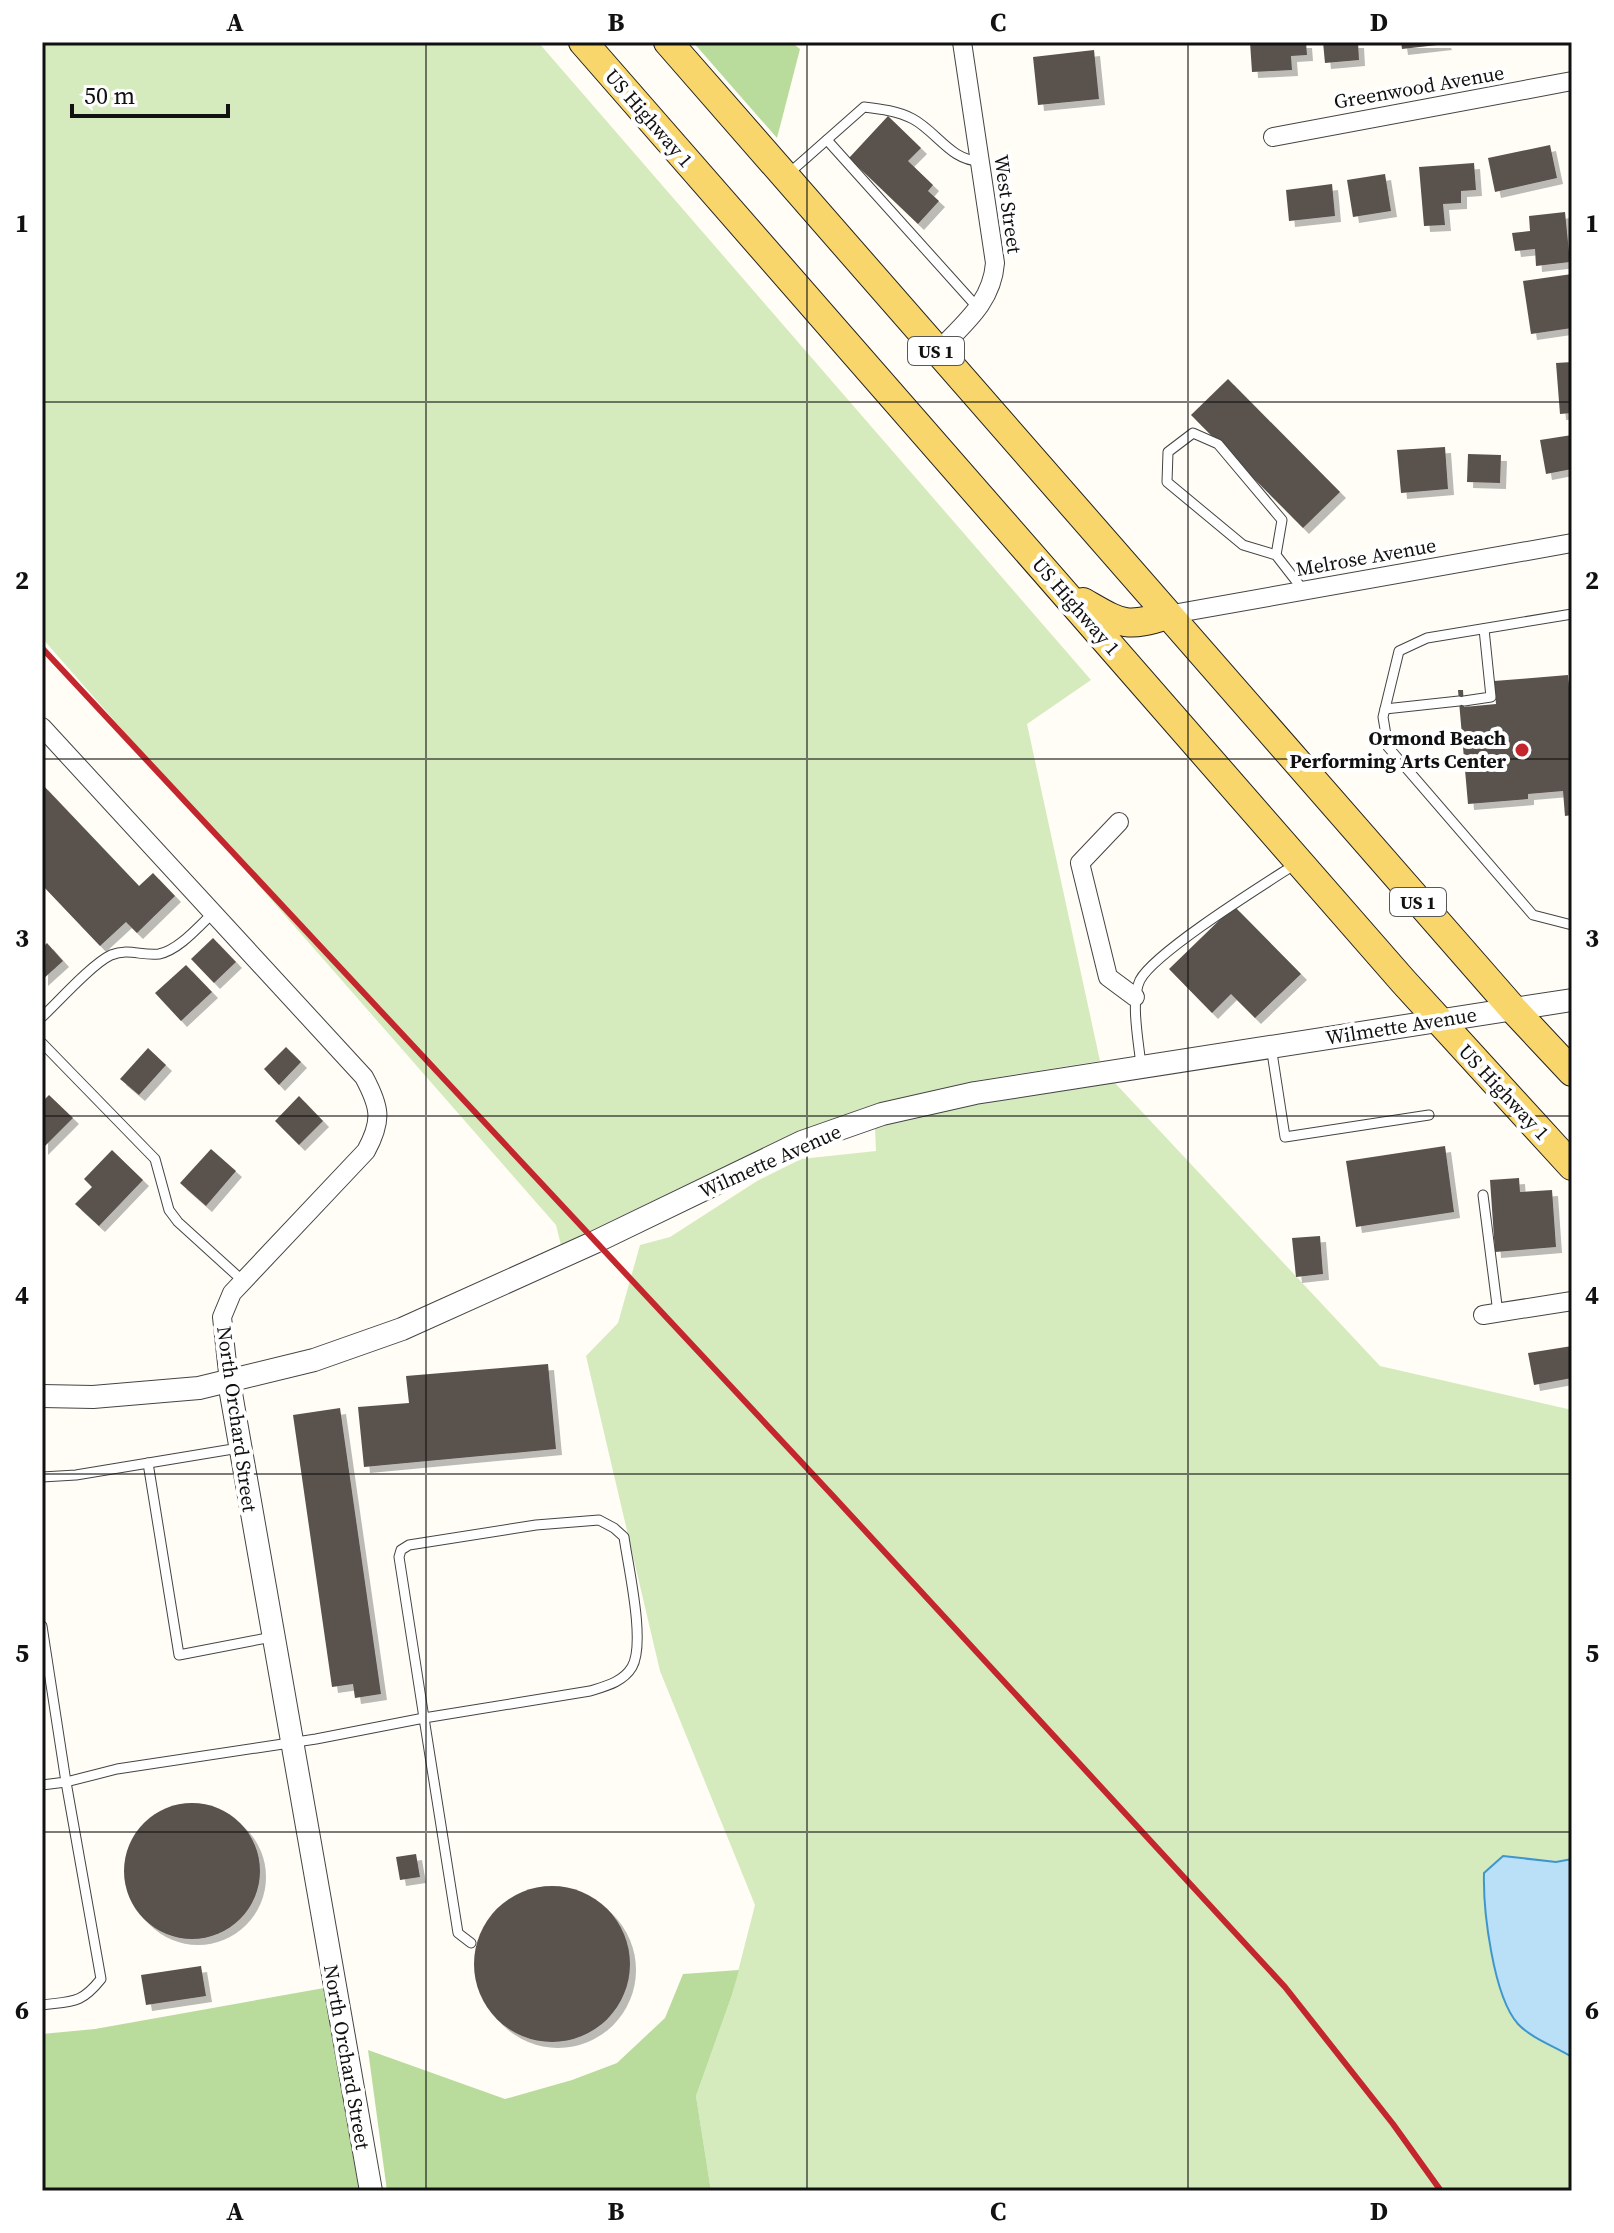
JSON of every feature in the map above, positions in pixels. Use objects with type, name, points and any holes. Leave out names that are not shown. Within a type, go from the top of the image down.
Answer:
[{"type":"main road","name":"US Highway 1","points":[[583,42],[1438,1021],[1572,1166]]},
{"type":"main road","name":"US 1","points":[[668,42],[1167,615],[1572,1072]]},
{"type":"main road","points":[[1062,591],[1118,622],[1139,624],[1167,615]]},
{"type":"street","name":"West Street","points":[[937,352],[978,308],[994,281],[995,263],[962,42]]},
{"type":"street","name":"Greenwood Avenue","points":[[1273,137],[1572,81]]},
{"type":"street","name":"Melrose Avenue","points":[[1167,615],[1572,543]]},
{"type":"street","name":"North Orchard Street","points":[[42,727],[364,1077],[378,1105],[378,1122],[366,1151],[232,1293],[222,1317],[239,1448],[371,2191]]},
{"type":"street","points":[[1119,822],[1080,863],[1108,977],[1135,997]]},
{"type":"street","name":"Wilmette Avenue","points":[[42,1396],[146,1393],[229,1382],[314,1360],[402,1329],[595,1242],[802,1142],[869,1119],[975,1093],[1572,1000]]},
{"type":"street","points":[[1490,1314],[1572,1301]]},
{"type":"lane","points":[[785,177],[864,107],[888,110],[913,119],[964,161],[980,161]]},
{"type":"lane","points":[[827,140],[978,308]]},
{"type":"lane","points":[[1276,555],[1282,520],[1218,444],[1193,433],[1168,452],[1167,482],[1243,545],[1276,555],[1304,591]]},
{"type":"lane","points":[[1572,614],[1427,638],[1399,651],[1384,713],[1388,747],[1508,888],[1533,915],[1572,925]]},
{"type":"lane","points":[[1384,713],[1491,697],[1484,629]]},
{"type":"lane","points":[[1141,1066],[1135,997],[1141,978],[1168,952],[1251,892],[1299,862]]},
{"type":"lane","points":[[42,1017],[107,957],[125,950],[162,954],[184,940],[213,913]]},
{"type":"lane","points":[[42,1043],[155,1159],[169,1210],[178,1222],[243,1281]]},
{"type":"lane","points":[[1271,1046],[1285,1137],[1429,1115]]},
{"type":"lane","points":[[1483,1195],[1490,1314]]},
{"type":"lane","points":[[42,1477],[76,1475],[239,1448]]},
{"type":"lane","points":[[148,1463],[179,1655],[273,1637]]},
{"type":"lane","points":[[42,1785],[117,1769],[291,1743],[424,1718],[567,1695],[616,1683],[632,1668],[639,1647],[624,1537],[599,1520],[409,1545],[401,1550],[399,1557],[424,1718],[458,1933],[471,1943]]},
{"type":"lane","points":[[42,1626],[101,1979],[88,1996],[42,2005]]},
{"type":"green space","points":[[42,42],[538,42],[1091,680],[1027,724],[1100,1061],[974,1081],[875,1104],[798,1131],[561,1245],[556,1225],[42,638]]},
{"type":"green space","points":[[693,42],[791,42],[800,49],[777,138]]},
{"type":"green space","points":[[1115,1083],[1380,1366],[1572,1410],[1572,1859],[1556,1862],[1503,1856],[1484,1873],[1484,1894],[1500,1970],[1520,2027],[1572,2057],[1572,2191],[711,2191],[696,2096],[732,1995],[755,1905],[660,1671],[586,1356],[618,1323],[640,1245],[670,1237],[757,1181],[801,1159],[876,1151],[875,1128],[885,1125],[976,1104]]},
{"type":"green space","points":[[739,1970],[696,2096],[711,2191],[387,2191],[368,2050],[505,2099],[572,2080],[617,2063],[665,2018],[683,1974]]},
{"type":"green space","points":[[324,1988],[359,2191],[42,2191],[42,2034],[95,2029]]},
{"type":"water","points":[[1503,1856],[1556,1862],[1572,1859],[1572,2057],[1523,2029],[1509,2011],[1502,1994],[1491,1952],[1484,1873]]},
{"type":"building","points":[[1250,42],[1306,42],[1307,55],[1291,56],[1292,70],[1252,72]]},
{"type":"building","points":[[1323,42],[1358,42],[1359,60],[1325,63]]},
{"type":"building","points":[[1401,42],[1445,42],[1446,44],[1402,49]]},
{"type":"building","points":[[1094,50],[1099,99],[1038,105],[1033,57]]},
{"type":"building","points":[[888,116],[921,148],[908,161],[933,185],[928,191],[939,201],[918,224],[849,158]]},
{"type":"building","points":[[1550,145],[1557,178],[1495,192],[1488,158]]},
{"type":"building","points":[[1474,163],[1476,190],[1461,191],[1461,203],[1443,204],[1445,225],[1424,226],[1419,167]]},
{"type":"building","points":[[1385,174],[1391,211],[1353,217],[1347,180]]},
{"type":"building","points":[[1332,184],[1335,216],[1289,221],[1286,190]]},
{"type":"building","points":[[1565,212],[1570,262],[1536,266],[1535,249],[1515,251],[1512,233],[1530,231],[1529,216]]},
{"type":"building","points":[[1572,274],[1572,328],[1531,334],[1523,281]]},
{"type":"building","points":[[1572,362],[1572,413],[1560,414],[1556,363]]},
{"type":"building","points":[[1228,379],[1340,492],[1303,528],[1191,415]]},
{"type":"building","points":[[1572,435],[1572,469],[1546,474],[1540,440]]},
{"type":"building","points":[[1445,447],[1448,489],[1401,493],[1397,450]]},
{"type":"building","points":[[1468,454],[1501,455],[1500,483],[1467,482]]},
{"type":"building","points":[[1568,675],[1572,722],[1572,815],[1565,816],[1563,791],[1528,794],[1528,799],[1468,804],[1458,690],[1463,690],[1464,707],[1496,704],[1494,681]]},
{"type":"building","points":[[42,784],[139,886],[153,873],[175,896],[137,933],[126,922],[100,946],[42,885]]},
{"type":"building","points":[[1234,906],[1301,974],[1255,1018],[1231,994],[1212,1013],[1169,969]]},
{"type":"building","points":[[213,938],[236,962],[214,983],[191,959]]},
{"type":"building","points":[[47,943],[63,961],[42,980],[42,948]]},
{"type":"building","points":[[186,965],[212,992],[181,1021],[155,993]]},
{"type":"building","points":[[286,1047],[301,1062],[279,1085],[264,1069]]},
{"type":"building","points":[[148,1048],[166,1065],[139,1095],[120,1079]]},
{"type":"building","points":[[49,1095],[73,1118],[42,1149],[42,1102]]},
{"type":"building","points":[[299,1096],[323,1121],[299,1145],[275,1121]]},
{"type":"building","points":[[1445,1146],[1454,1212],[1356,1227],[1346,1161]]},
{"type":"building","points":[[211,1149],[236,1171],[206,1206],[180,1183]]},
{"type":"building","points":[[112,1150],[143,1180],[99,1226],[75,1204],[92,1187],[84,1179]]},
{"type":"building","points":[[1519,1178],[1520,1192],[1552,1190],[1556,1247],[1495,1252],[1490,1180]]},
{"type":"building","points":[[1320,1236],[1323,1274],[1296,1277],[1292,1238]]},
{"type":"building","points":[[1572,1346],[1572,1378],[1534,1385],[1528,1353]]},
{"type":"building","points":[[548,1364],[556,1449],[364,1467],[358,1407],[409,1403],[406,1376]]},
{"type":"building","points":[[340,1408],[381,1694],[355,1698],[353,1684],[332,1687],[293,1415]]},
{"type":"building","points":[[192,1803],[218,1808],[240,1823],[255,1845],[260,1871],[255,1897],[240,1919],[218,1934],[192,1939],[166,1934],[144,1919],[129,1897],[124,1871],[129,1845],[144,1823],[166,1808]]},
{"type":"building","points":[[416,1854],[420,1877],[400,1880],[396,1857]]},
{"type":"building","points":[[552,1886],[582,1892],[607,1909],[624,1934],[630,1964],[624,1994],[607,2019],[582,2036],[552,2042],[522,2036],[497,2019],[480,1994],[474,1964],[480,1934],[497,1909],[522,1892]]},
{"type":"building","points":[[201,1966],[206,1996],[146,2005],[141,1975]]},
{"type":"railway","points":[[42,648],[834,1497],[1285,1987],[1393,2124],[1441,2191]]},
{"type":"place","name":"Ormond Beach Performing Arts Center","points":[[1522,750]]}]
